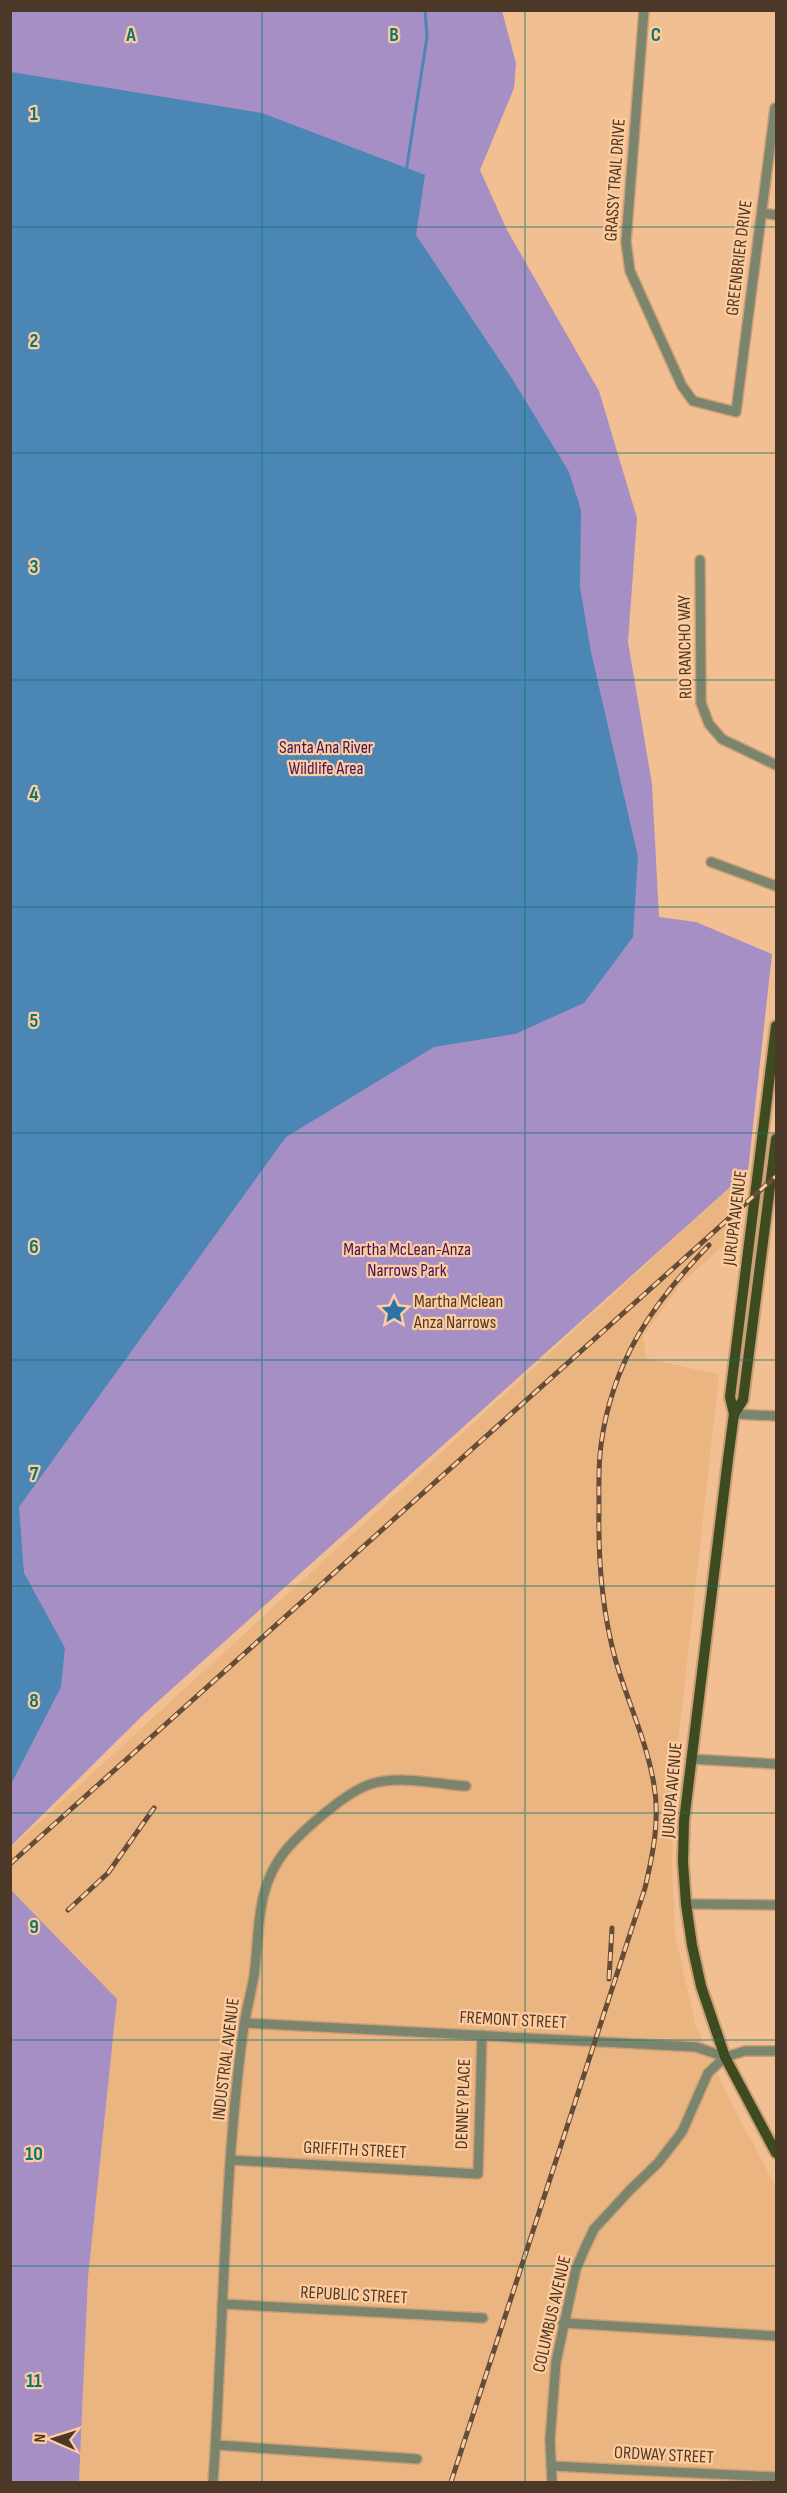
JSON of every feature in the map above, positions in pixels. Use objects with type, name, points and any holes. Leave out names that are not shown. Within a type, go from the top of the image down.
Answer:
[{"type":"main road","name":"JURUPA AVENUE","points":[[777,1026],[730,1397],[734,1414],[691,1759],[684,1821],[683,1862],[686,1904],[701,1986],[725,2057],[777,2153]]},
{"type":"main road","name":"JURUPA AVENUE","points":[[734,1414],[743,1400],[777,1139]]},
{"type":"street","name":"GRASSY TRAIL DRIVE","points":[[644,10],[626,243],[630,271],[682,386],[693,401],[736,412]]},
{"type":"street","name":"GREENBRIER DRIVE","points":[[736,412],[775,108]]},
{"type":"street","points":[[762,213],[777,216]]},
{"type":"street","name":"RIO RANCHO WAY","points":[[700,560],[702,703],[709,724],[722,739],[777,765]]},
{"type":"street","points":[[711,862],[777,886]]},
{"type":"street","points":[[734,1414],[777,1416]]},
{"type":"street","points":[[691,1759],[777,1764]]},
{"type":"street","name":"INDUSTRIAL AVENUE","points":[[213,2482],[231,2160],[244,2023],[253,1983],[258,1920],[266,1883],[286,1851],[343,1798],[371,1784],[398,1781],[466,1786]]},
{"type":"street","points":[[686,1904],[777,1905]]},
{"type":"street","name":"FREMONT STREET","points":[[244,2023],[696,2047],[725,2057]]},
{"type":"street","name":"DENNEY PLACE","points":[[478,2174],[482,2035]]},
{"type":"street","points":[[725,2057],[745,2051],[777,2051]]},
{"type":"street","name":"COLUMBUS AVENUE","points":[[552,2482],[550,2466],[552,2400],[563,2323],[576,2269],[594,2229],[658,2163],[682,2132],[708,2073],[725,2057]]},
{"type":"street","name":"GRIFFITH STREET","points":[[231,2160],[478,2174]]},
{"type":"street","name":"REPUBLIC STREET","points":[[222,2304],[483,2318]]},
{"type":"street","points":[[563,2323],[777,2336]]},
{"type":"street","points":[[216,2445],[417,2459]]},
{"type":"street","name":"ORDWAY STREET","points":[[550,2466],[777,2477]]},
{"type":"shaded area","points":[[748,1171],[742,1228],[679,1286],[643,1337],[646,1358],[719,1375],[674,1779],[672,1872],[675,1934],[695,2023],[728,2097],[776,2187],[776,2482],[79,2482],[88,2277],[89,1969],[11,1890],[11,1848]]},
{"type":"green space","name":"Santa Ana River Wildlife Area","points":[[11,11],[502,11],[516,63],[514,88],[480,170],[507,230],[599,391],[637,518],[628,642],[652,784],[659,917],[696,922],[772,954],[748,1171],[145,1713],[11,1846]]},
{"type":"green space","points":[[11,1890],[117,1999],[88,2277],[79,2482],[11,2482]]},
{"type":"water","name":"Santa Ana River Wildlife Area","points":[[11,72],[262,113],[425,175],[416,235],[511,377],[569,472],[581,510],[580,587],[591,652],[638,857],[633,937],[584,1003],[515,1034],[434,1047],[286,1137],[19,1507],[24,1573],[65,1648],[61,1687],[11,1784]]},
{"type":"waterway","points":[[406,172],[427,37],[425,10]]},
{"type":"railway","points":[[10,1864],[776,1176]]},
{"type":"railway","points":[[451,2482],[645,1888],[651,1862],[656,1824],[654,1785],[647,1753],[615,1658],[604,1603],[599,1547],[600,1453],[606,1415],[614,1387],[638,1336],[670,1289],[709,1245]]},
{"type":"railway","points":[[68,1910],[108,1873],[154,1808]]},
{"type":"railway","points":[[609,1979],[612,1928]]},
{"type":"place","name":"Martha Mclean Anza Narrows","points":[[394,1311]]},
{"type":"park label","name":"Martha McLean-Anza Narrows Park","points":[[407,1259]]}]
